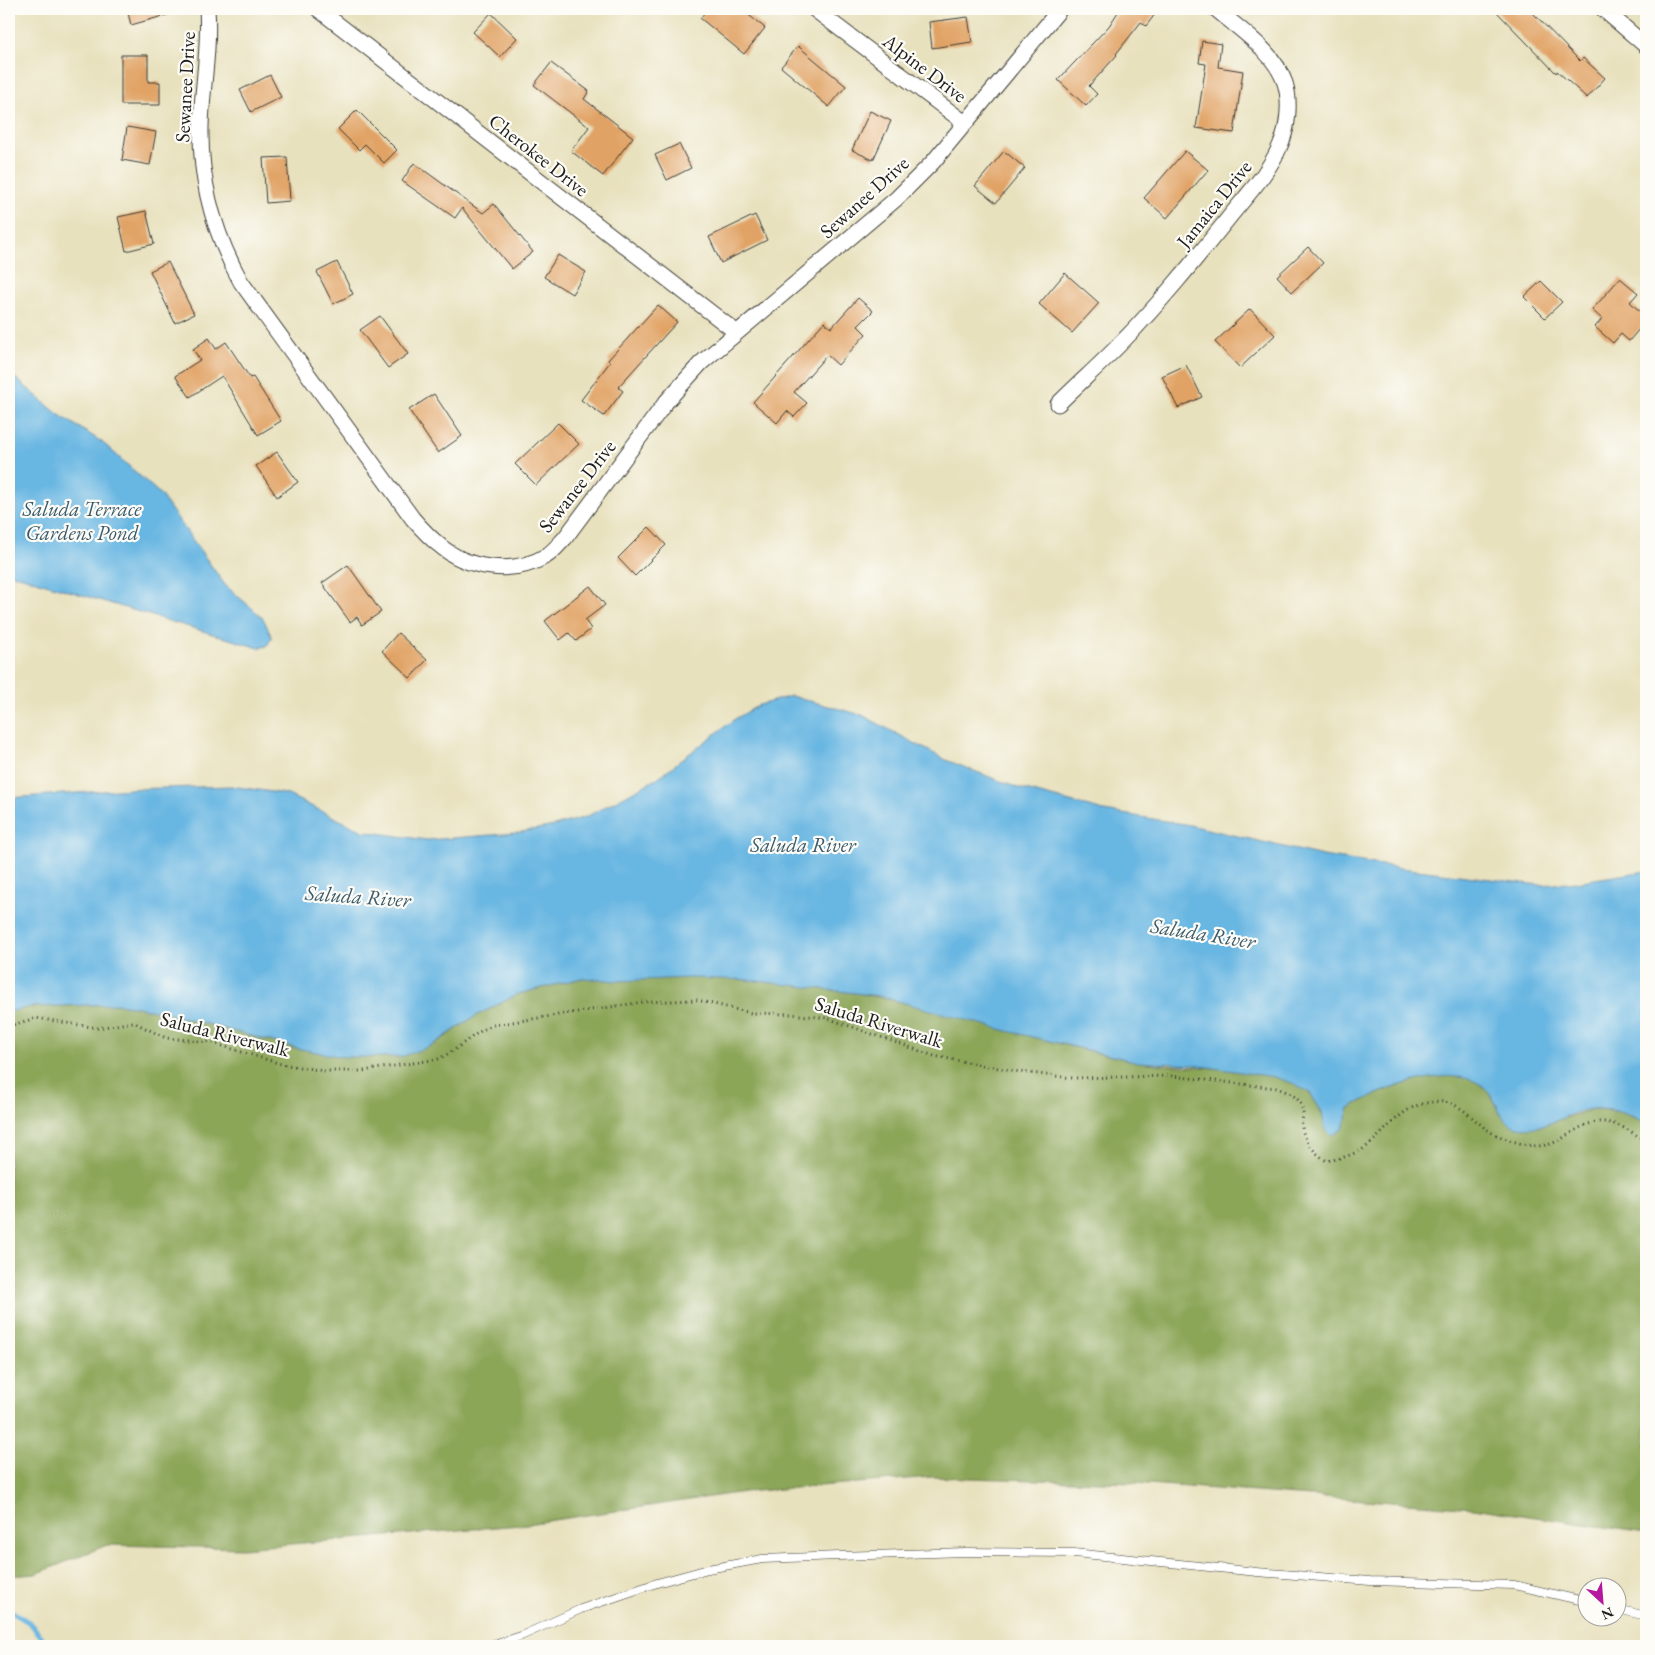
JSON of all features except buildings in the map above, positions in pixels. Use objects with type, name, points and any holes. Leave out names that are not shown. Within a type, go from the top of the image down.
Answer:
[{"type":"street","name":"Sewanee Drive","points":[[207,9],[209,40],[201,127],[202,153],[210,205],[224,250],[241,282],[413,520],[439,545],[466,561],[496,568],[523,566],[547,556],[565,538],[666,402],[701,363],[896,199],[933,162],[1060,9]]},
{"type":"street","name":"Cherokee Drive","points":[[318,9],[736,332]]},
{"type":"street","name":"Alpine Drive","points":[[814,9],[965,123]]},
{"type":"street","name":"Jamaica Drive","points":[[1058,404],[1124,340],[1180,278],[1268,168],[1281,145],[1286,125],[1288,104],[1280,70],[1271,57],[1216,9]]},
{"type":"street","points":[[1604,9],[1646,46]]},
{"type":"lane","points":[[491,1646],[657,1582],[708,1569],[762,1559],[830,1556],[966,1552],[1074,1553],[1266,1573],[1370,1581],[1514,1585],[1578,1600]]},
{"type":"lane","points":[[1628,1612],[1646,1616]]},
{"type":"path","name":"Saluda Riverwalk","points":[[9,1026],[36,1018],[98,1028],[133,1022],[166,1038],[210,1042],[266,1060],[308,1070],[349,1072],[438,1059],[450,1054],[493,1024],[643,1002],[671,999],[707,1001],[751,1013],[821,1017],[934,1056],[1028,1074],[1073,1078],[1172,1076],[1276,1088],[1289,1092],[1300,1103],[1302,1130],[1315,1152],[1327,1161],[1365,1148],[1407,1110],[1423,1104],[1439,1102],[1466,1110],[1490,1132],[1528,1145],[1552,1142],[1584,1125],[1600,1122],[1622,1126],[1646,1142]]},
{"type":"green space","points":[[582,978],[719,978],[814,987],[855,993],[935,1010],[1135,1061],[1256,1072],[1275,1076],[1301,1087],[1316,1102],[1326,1130],[1344,1123],[1349,1108],[1389,1089],[1423,1079],[1454,1075],[1466,1077],[1483,1087],[1496,1103],[1501,1115],[1543,1125],[1593,1109],[1621,1112],[1646,1122],[1646,1533],[1473,1508],[1134,1483],[932,1477],[744,1492],[520,1525],[243,1548],[107,1545],[36,1574],[9,1576],[9,1012],[30,1007],[119,1004],[154,1010],[300,1049],[401,1057],[444,1038],[472,1018],[518,994]]},
{"type":"water","name":"Saluda Terrace Gardens Pond","points":[[9,370],[14,377],[58,414],[102,442],[160,494],[225,585],[263,618],[272,637],[267,646],[259,648],[9,573]]},
{"type":"water","name":"Saluda River","points":[[791,696],[862,715],[946,760],[1018,788],[1104,811],[1190,825],[1323,856],[1401,868],[1540,885],[1569,883],[1646,871],[1646,1122],[1620,1112],[1606,1109],[1591,1109],[1537,1127],[1518,1127],[1507,1121],[1485,1088],[1471,1080],[1455,1077],[1436,1077],[1397,1086],[1349,1108],[1343,1129],[1332,1135],[1325,1130],[1322,1112],[1310,1093],[1295,1084],[1274,1077],[1194,1065],[1138,1062],[1003,1030],[879,996],[749,980],[690,978],[617,981],[582,978],[518,994],[472,1018],[433,1045],[401,1057],[343,1057],[300,1049],[154,1010],[119,1004],[30,1007],[9,1012],[9,798],[130,789],[231,786],[286,794],[363,831],[427,840],[516,833],[554,826],[586,817],[656,779],[735,719],[759,705]]},
{"type":"waterway","points":[[9,1610],[30,1623],[49,1646]]}]
